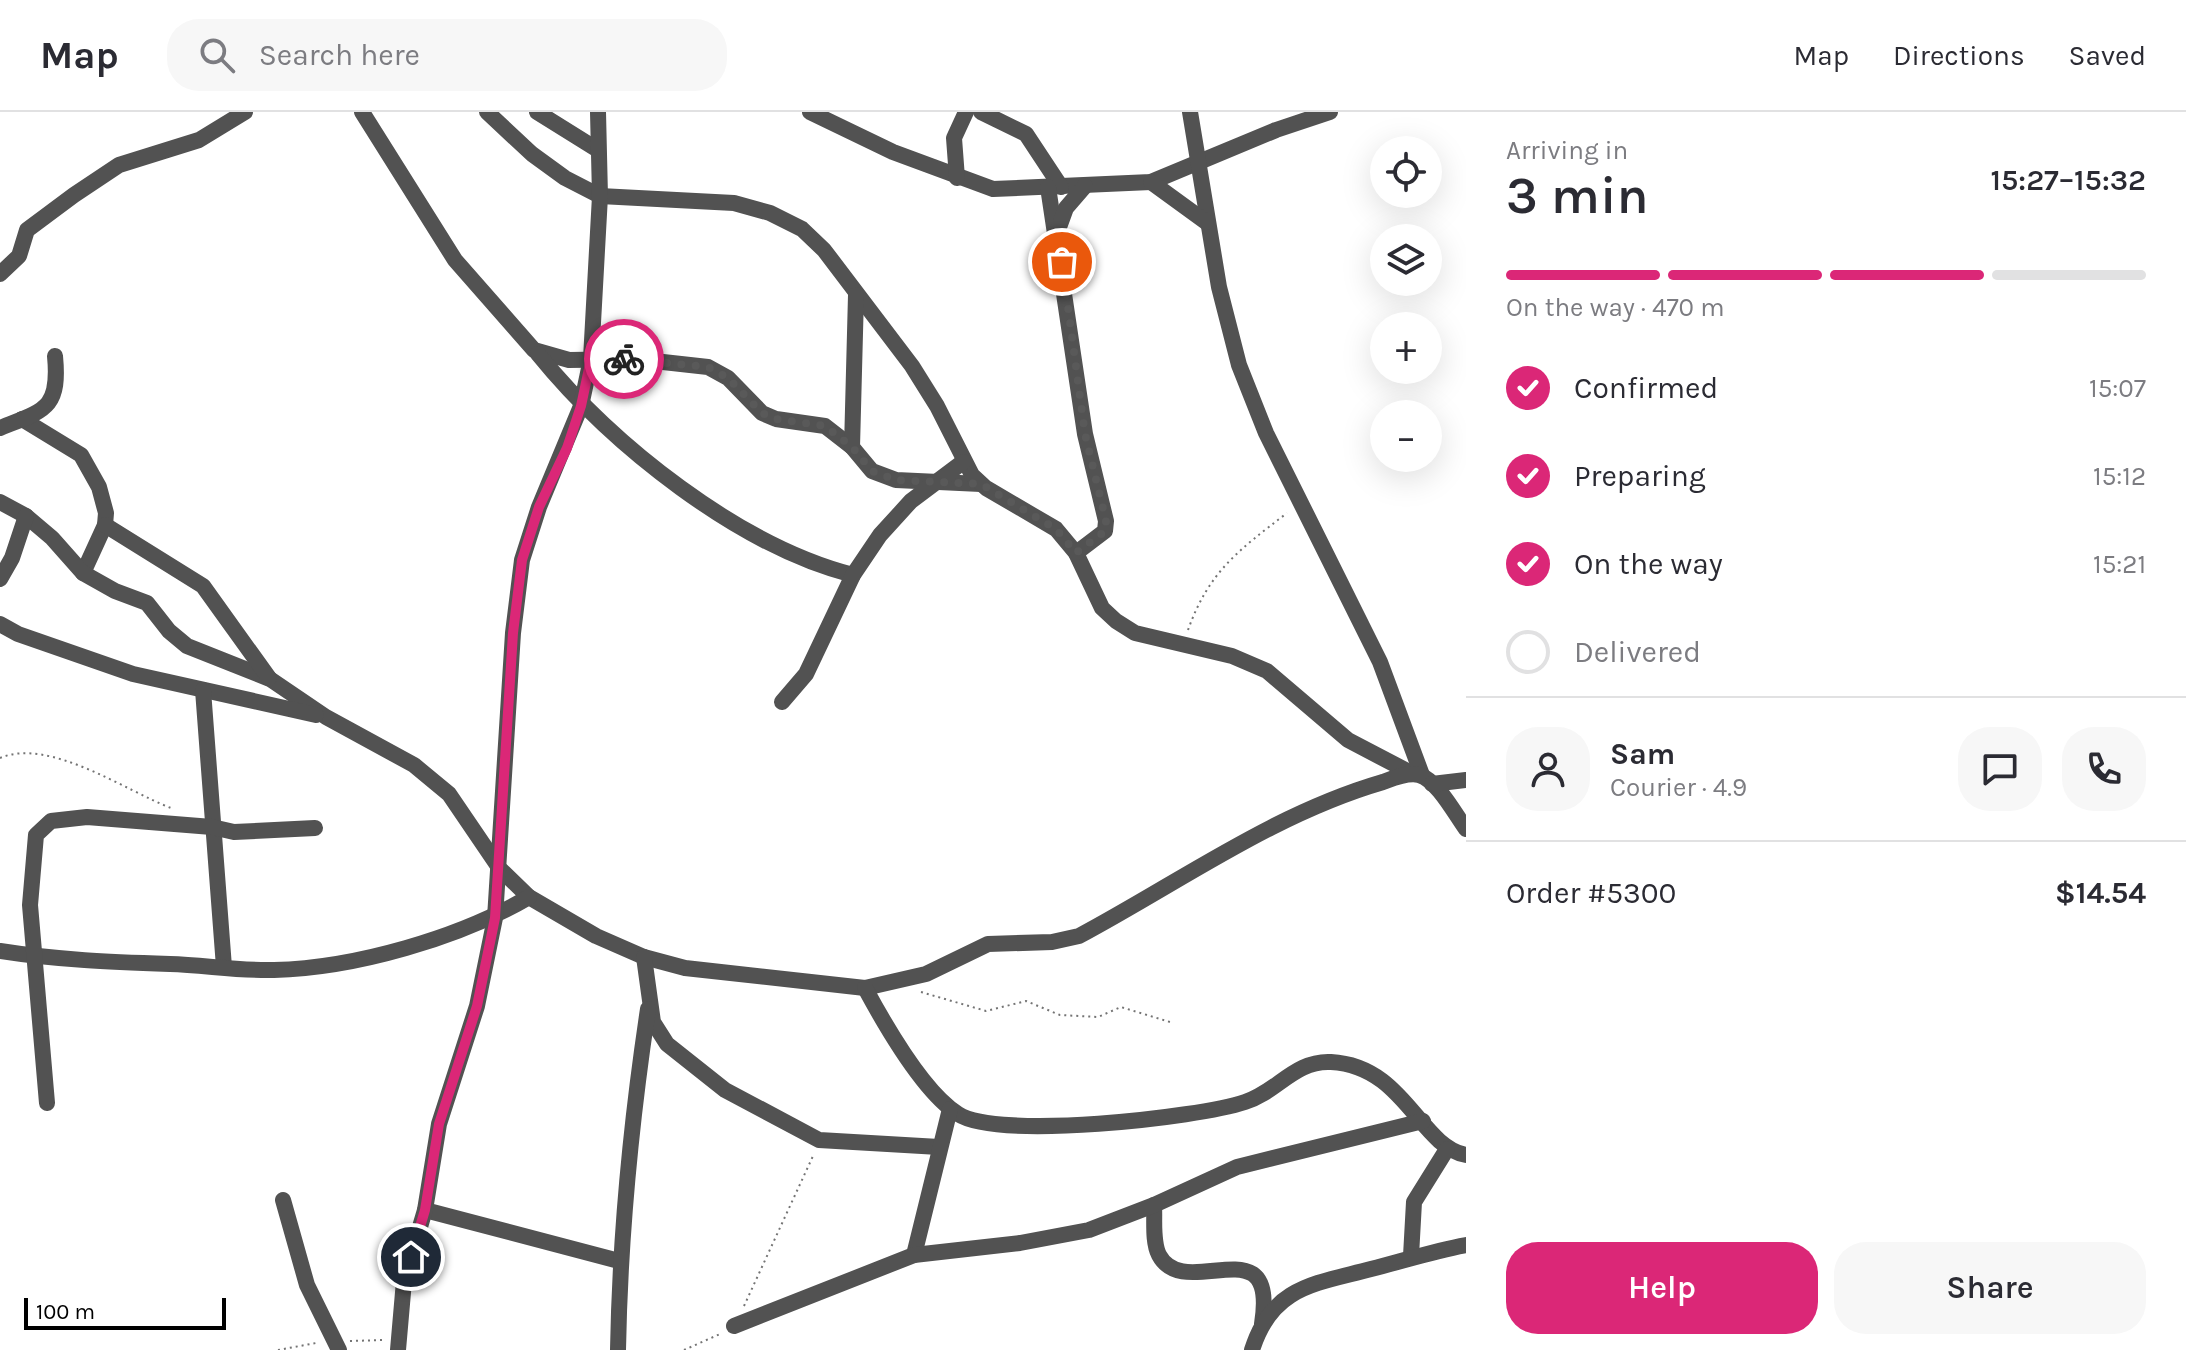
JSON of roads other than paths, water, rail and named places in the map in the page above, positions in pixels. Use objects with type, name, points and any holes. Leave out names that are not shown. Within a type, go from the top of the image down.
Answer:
[{"type":"street","points":[[0,274],[17,260],[27,230],[119,165],[199,140],[245,112]]},
{"type":"street","points":[[362,112],[455,260],[581,406],[729,520],[769,545],[853,575]]},
{"type":"street","points":[[487,112],[532,154],[565,178],[600,196],[734,203],[770,213],[802,229],[824,250],[912,366],[937,406],[963,462],[981,484],[1056,529],[1076,553],[1102,608],[1116,621],[1135,633],[1232,656],[1267,671],[1348,740],[1422,777]]},
{"type":"street","points":[[537,112],[598,150]]},
{"type":"street","points":[[398,1345],[404,1281],[425,1210],[439,1124],[477,1006],[495,918],[513,633],[522,560],[539,507],[567,448],[581,406],[591,359],[600,196],[598,112]]},
{"type":"street","points":[[810,112],[957,178],[993,189],[1151,182],[1276,130],[1330,112]]},
{"type":"street","points":[[957,178],[954,138],[966,112]]},
{"type":"street","points":[[981,112],[1026,134],[1054,187],[1057,231],[1085,434],[1106,521],[1105,531],[1076,553]]},
{"type":"street","points":[[1190,112],[1200,164],[1206,222],[1239,365],[1266,433],[1380,662],[1422,777],[1466,829]]},
{"type":"street","points":[[1151,182],[1206,222]]},
{"type":"street","points":[[1057,231],[1066,208],[1085,186]]},
{"type":"street","points":[[852,447],[856,295]]},
{"type":"street","points":[[534,350],[551,358],[687,363],[708,367],[728,378],[762,413],[776,419],[825,426],[852,447],[872,471],[896,480],[981,484]]},
{"type":"street","points":[[0,428],[41,410],[51,399],[58,386],[55,356]]},
{"type":"street","points":[[22,419],[81,455],[99,487],[105,525],[83,573]]},
{"type":"street","points":[[782,702],[806,674],[833,623],[853,575],[895,516],[963,462]]},
{"type":"street","points":[[0,502],[26,516],[52,538],[83,573],[115,591],[147,603],[169,631],[187,646],[270,679],[326,717],[414,765],[449,794],[500,869],[529,897],[596,936],[644,957],[685,968],[865,988],[897,983],[956,962],[988,944],[1052,942],[1079,936],[1274,824],[1358,789],[1422,777],[1466,780]]},
{"type":"street","points":[[0,579],[12,558],[26,516]]},
{"type":"street","points":[[105,525],[203,586],[270,679]]},
{"type":"street","points":[[0,624],[18,634],[95,661],[203,690],[326,717]]},
{"type":"street","points":[[203,690],[224,967]]},
{"type":"street","points":[[47,1103],[31,868],[36,835],[51,821],[87,817],[212,827],[234,832],[315,828]]},
{"type":"street","points":[[0,951],[36,957],[273,970],[330,964],[400,948],[495,918],[529,897]]},
{"type":"street","points":[[618,1350],[619,1261],[635,1093],[648,1008],[644,957]]},
{"type":"street","points":[[865,988],[909,1059],[950,1109],[960,1116],[996,1127],[1179,1116],[1250,1101],[1272,1090],[1304,1065],[1335,1062],[1376,1077],[1398,1092],[1447,1149],[1466,1155]]},
{"type":"street","points":[[648,1008],[667,1044],[690,1066],[737,1097],[819,1140],[939,1147]]},
{"type":"street","points":[[914,1255],[950,1109]]},
{"type":"street","points":[[734,1326],[914,1255],[1064,1236],[1154,1205],[1237,1167],[1423,1121]]},
{"type":"street","points":[[1411,1256],[1414,1202],[1447,1149]]},
{"type":"street","points":[[283,1200],[307,1285],[335,1345]]},
{"type":"street","points":[[1154,1205],[1157,1248],[1167,1265],[1177,1270],[1240,1270],[1261,1280],[1266,1298],[1262,1324],[1252,1350]]},
{"type":"street","points":[[425,1210],[619,1261]]},
{"type":"street","points":[[1262,1324],[1288,1297],[1312,1281],[1466,1245]]}]
